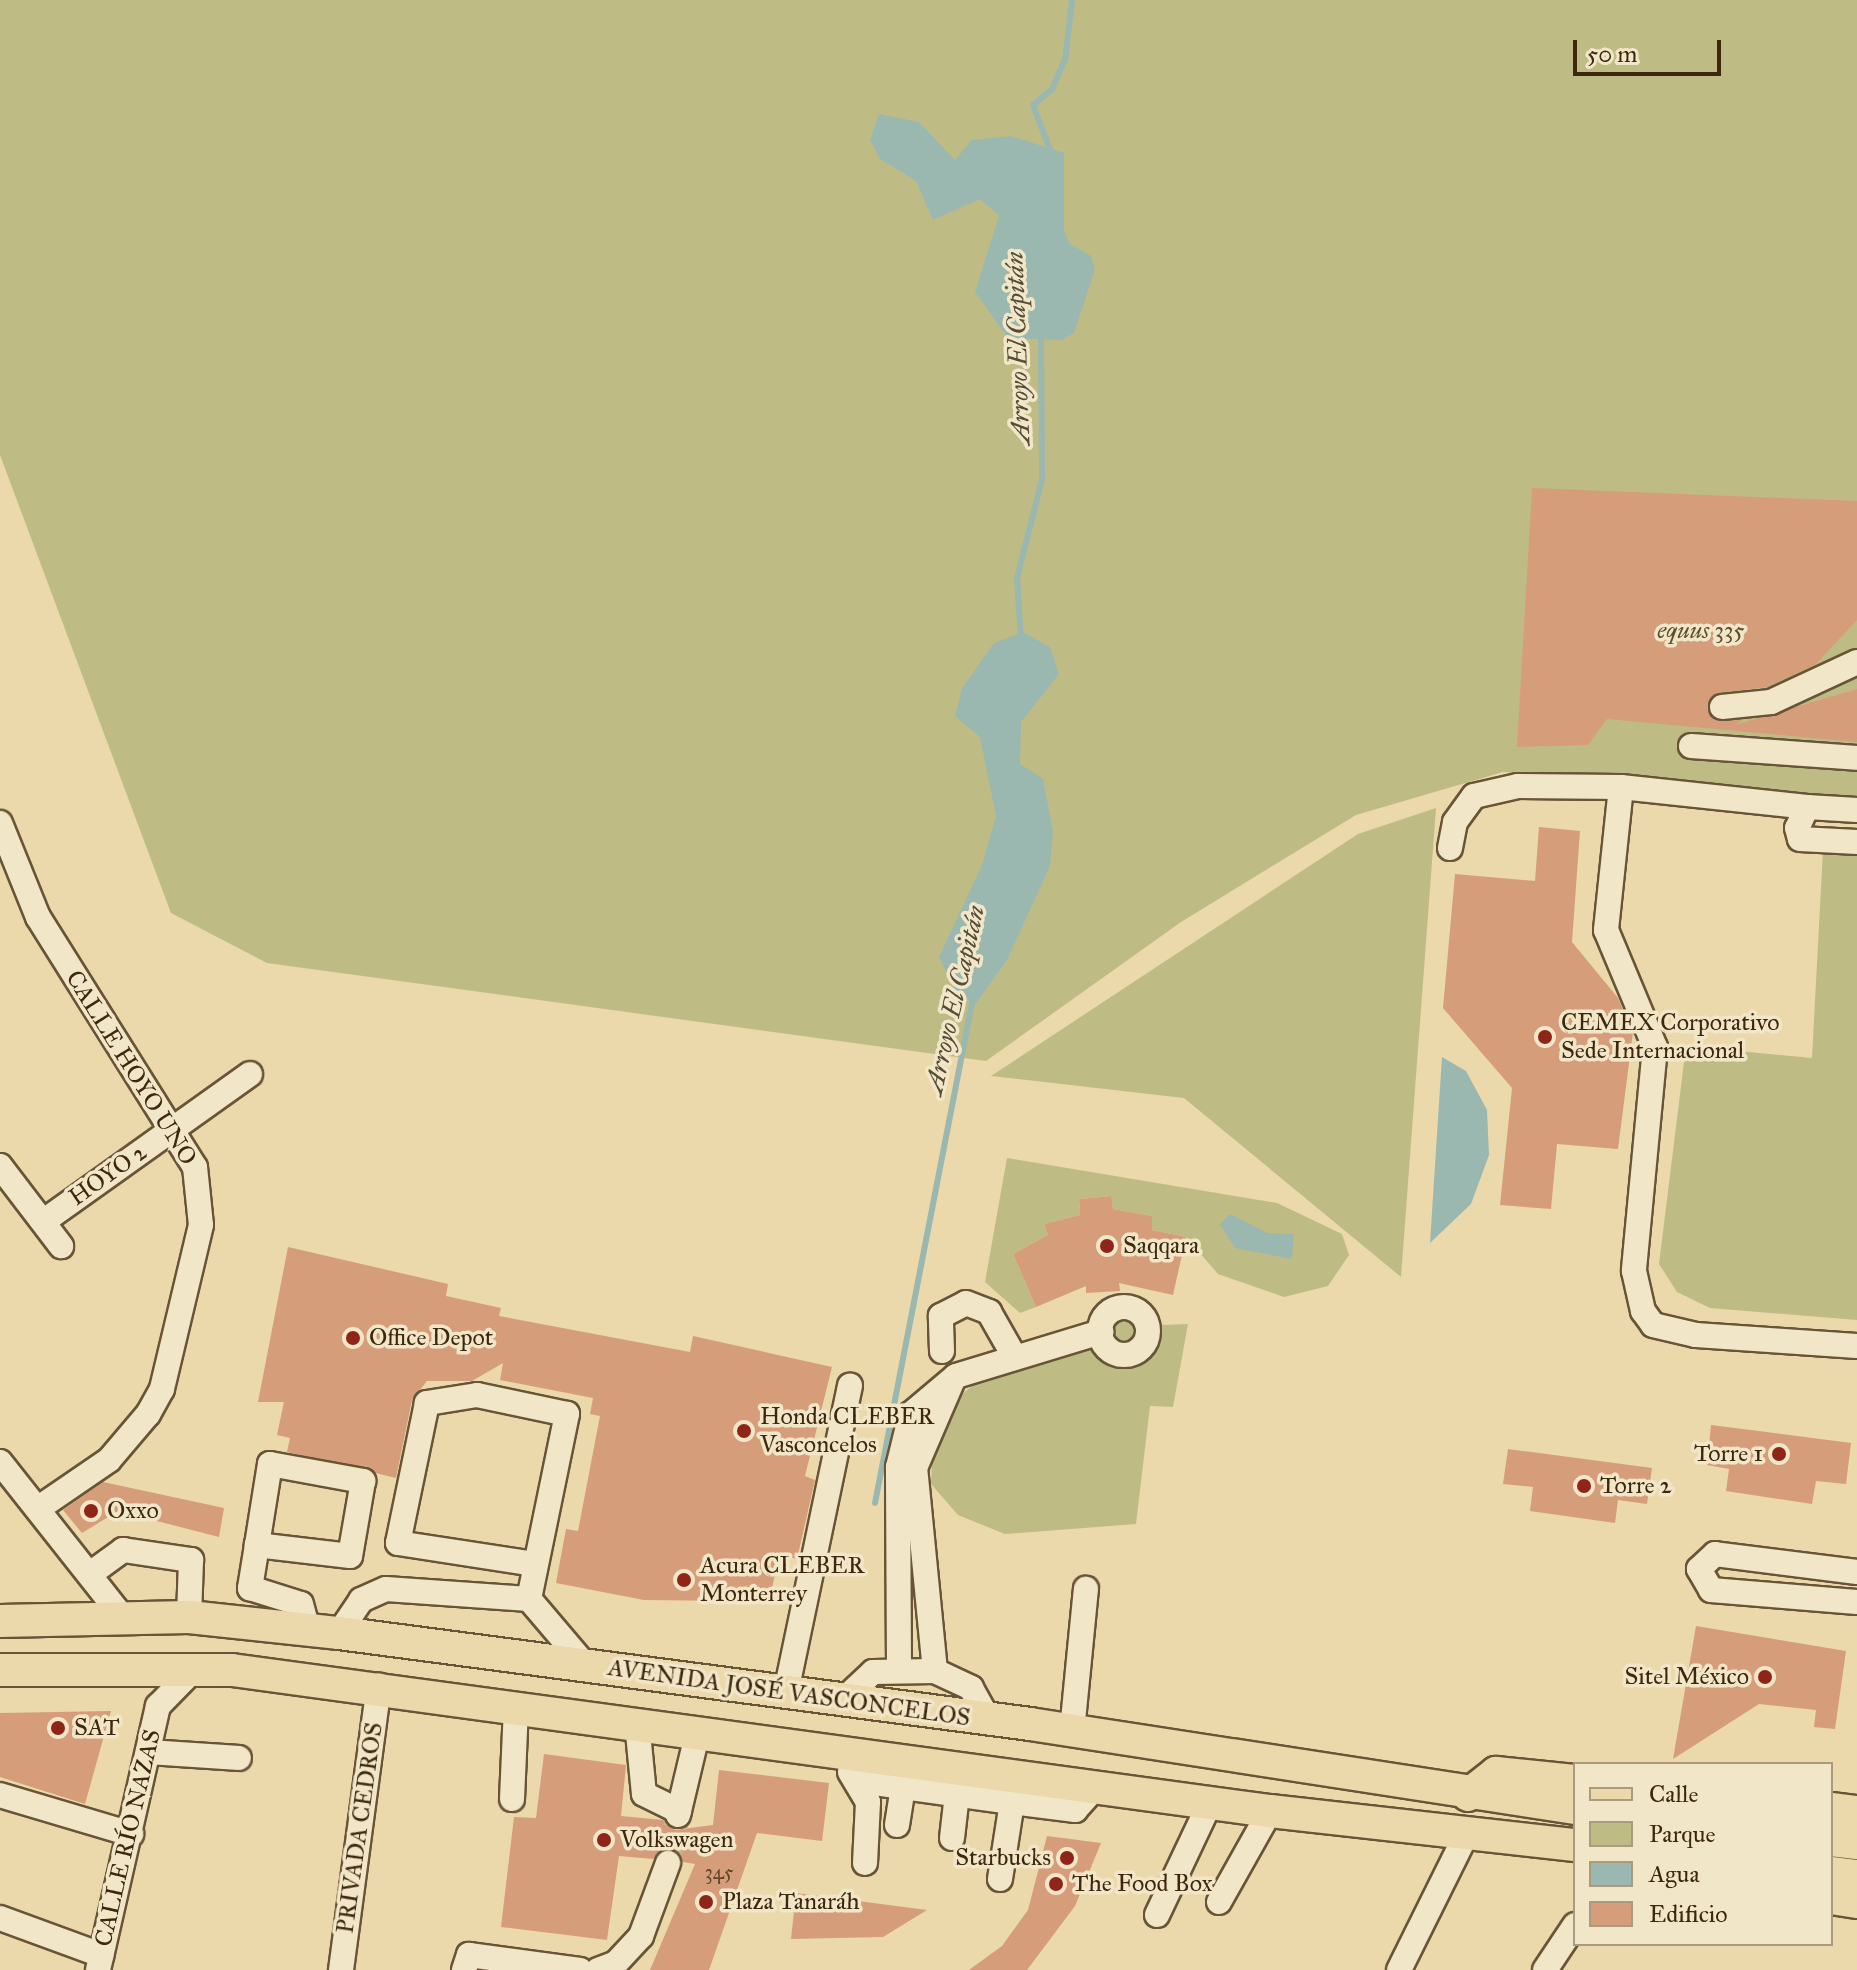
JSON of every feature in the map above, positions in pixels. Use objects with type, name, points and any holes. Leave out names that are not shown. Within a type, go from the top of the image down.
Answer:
[{"type":"main road","name":"AVENIDA JOSÉ VASCONCELOS","points":[[0,1621],[189,1617],[324,1632],[988,1719],[1468,1795],[1573,1808]]},
{"type":"main road","name":"AVENIDA JOSÉ VASCONCELOS","points":[[0,1670],[132,1665],[196,1667],[379,1686],[1270,1811],[1573,1845]]},
{"type":"main road","points":[[1468,1795],[1496,1773],[1573,1781]]},
{"type":"main road","points":[[1833,1809],[1857,1812]]},
{"type":"main road","points":[[1467,1833],[1573,1863]]},
{"type":"main road","points":[[1833,1840],[1857,1843]]},
{"type":"main road","points":[[1833,1873],[1857,1876]]},
{"type":"main road","points":[[1833,1898],[1857,1902]]},
{"type":"street","points":[[1722,707],[1771,702],[1857,662]]},
{"type":"street","points":[[1691,746],[1857,758]]},
{"type":"street","points":[[1450,848],[1455,822],[1474,796],[1518,786],[1621,787],[1857,810]]},
{"type":"street","points":[[1621,787],[1606,930],[1655,1047],[1634,1271],[1643,1311],[1653,1325],[1696,1335],[1857,1346]]},
{"type":"street","points":[[1807,807],[1798,817],[1800,839],[1857,842]]},
{"type":"street","name":"CALLE HOYO UNO","points":[[0,823],[38,917],[195,1167],[201,1225],[162,1389],[109,1460],[39,1508]]},
{"type":"street","name":"HOYO 2","points":[[44,1221],[250,1074]]},
{"type":"street","points":[[0,1166],[61,1246]]},
{"type":"street","points":[[942,1351],[941,1316],[966,1303],[989,1312],[1013,1354]]},
{"type":"street","points":[[899,1668],[899,1452],[911,1414],[956,1376],[1013,1354],[1101,1332]]},
{"type":"street","points":[[935,1671],[915,1468],[956,1376]]},
{"type":"street","points":[[786,1692],[850,1386]]},
{"type":"street","points":[[529,1599],[567,1414],[480,1395],[427,1403],[399,1544],[535,1564]]},
{"type":"street","points":[[0,1462],[123,1618]]},
{"type":"street","points":[[257,1545],[348,1558],[363,1481],[271,1463],[257,1545],[250,1588],[301,1604],[324,1632],[361,1600],[386,1589],[529,1599],[586,1666]]},
{"type":"street","points":[[90,1574],[123,1550],[191,1560],[189,1617]]},
{"type":"street","points":[[1857,1572],[1715,1554],[1699,1569],[1711,1590],[1857,1602]]},
{"type":"street","points":[[1813,1598],[1816,1567]]},
{"type":"street","points":[[1072,1731],[1086,1589]]},
{"type":"street","name":"CALLE RÍO NAZAS","points":[[132,1665],[158,1706]]},
{"type":"street","name":"CALLE RÍO NAZAS","points":[[100,1962],[158,1706],[196,1667]]},
{"type":"street","points":[[843,1700],[865,1675],[899,1668],[935,1671],[971,1688],[988,1719]]},
{"type":"street","name":"PRIVADA CEDROS","points":[[341,1970],[379,1686]]},
{"type":"street","points":[[512,1799],[516,1707]]},
{"type":"street","points":[[637,1723],[644,1794],[679,1813],[698,1731]]},
{"type":"street","points":[[824,1747],[860,1781],[868,1802],[865,1863]]},
{"type":"street","points":[[149,1752],[239,1758]]},
{"type":"street","points":[[860,1781],[1075,1810],[1096,1787]]},
{"type":"street","points":[[897,1825],[903,1787]]},
{"type":"street","points":[[952,1838],[957,1794]]},
{"type":"street","points":[[0,1795],[131,1834]]},
{"type":"street","points":[[1000,1879],[1012,1802]]},
{"type":"street","points":[[1157,1915],[1210,1803]]},
{"type":"street","points":[[1219,1902],[1270,1811]]},
{"type":"street","points":[[1399,1970],[1467,1833]]},
{"type":"street","points":[[598,1970],[616,1963],[641,1936],[668,1863]]},
{"type":"street","points":[[0,1918],[100,1962]]},
{"type":"street","points":[[1545,1970],[1572,1928]]},
{"type":"street","points":[[464,1970],[469,1955],[580,1970]]},
{"type":"green space","points":[[0,0],[1857,0],[1857,798],[1503,772],[1356,815],[1181,922],[986,1061],[267,963],[171,913],[0,455]]},
{"type":"green space","points":[[1436,808],[1401,1277],[1184,1098],[991,1076],[1358,834]]},
{"type":"green space","points":[[1823,850],[1857,853],[1857,1320],[1710,1308],[1677,1292],[1659,1264],[1686,1046],[1812,1058]]},
{"type":"green space","points":[[1007,1158],[1277,1203],[1342,1234],[1349,1255],[1328,1286],[1284,1297],[1218,1274],[1186,1237],[1152,1230],[1152,1216],[1113,1209],[1110,1196],[1079,1199],[1080,1215],[1046,1224],[1048,1235],[1013,1254],[1036,1307],[1020,1313],[985,1282]]},
{"type":"green space","points":[[1124,1314],[1136,1319],[1141,1331],[1136,1343],[1124,1348],[1112,1343],[1107,1331],[1112,1319]]},
{"type":"green space","points":[[1188,1324],[1173,1407],[1150,1406],[1136,1524],[1005,1534],[958,1515],[931,1484],[933,1439],[955,1400],[996,1366],[1084,1344],[1101,1359],[1137,1363],[1154,1348],[1162,1325]]},
{"type":"water","points":[[879,114],[919,122],[955,160],[972,140],[1011,136],[1064,153],[1064,231],[1070,244],[1091,256],[1095,269],[1074,333],[1062,340],[1008,338],[975,292],[999,216],[980,199],[933,220],[916,181],[880,159],[870,140]]},
{"type":"water","points":[[1023,632],[1050,647],[1059,674],[1021,722],[1020,764],[1043,779],[1053,831],[1050,866],[1007,960],[975,1005],[955,990],[939,957],[982,865],[996,816],[980,737],[955,716],[962,688],[994,643]]},
{"type":"water","points":[[1442,1057],[1466,1071],[1487,1110],[1489,1155],[1471,1204],[1430,1243]]},
{"type":"water","points":[[1230,1214],[1267,1233],[1294,1234],[1292,1259],[1235,1248],[1220,1224]]},
{"type":"building","name":"equus 335","points":[[1532,488],[1857,501],[1857,620],[1815,665],[1767,687],[1714,694],[1707,708],[1717,721],[1742,720],[1735,725],[1857,689],[1857,742],[1607,719],[1588,745],[1517,747]]},
{"type":"building","points":[[1539,827],[1580,831],[1572,942],[1618,998],[1633,1032],[1618,1149],[1557,1144],[1551,1209],[1500,1205],[1512,1088],[1443,1008],[1455,874],[1535,881]]},
{"type":"building","name":"Saqqara","points":[[1111,1196],[1113,1209],[1152,1216],[1152,1230],[1186,1237],[1173,1295],[1119,1283],[1120,1291],[1086,1293],[1086,1286],[1036,1307],[1013,1254],[1048,1235],[1045,1224],[1080,1215],[1079,1199]]},
{"type":"building","points":[[288,1247],[448,1284],[446,1296],[501,1308],[499,1316],[690,1352],[693,1336],[832,1367],[805,1476],[815,1480],[797,1559],[779,1555],[771,1593],[747,1589],[736,1601],[644,1600],[556,1583],[566,1529],[578,1531],[600,1416],[590,1414],[593,1398],[500,1380],[503,1363],[472,1381],[427,1381],[412,1400],[396,1478],[287,1452],[290,1438],[277,1435],[284,1402],[258,1402]]},
{"type":"building","name":"Torre 1","points":[[1711,1425],[1851,1443],[1846,1484],[1816,1481],[1812,1504],[1726,1491],[1729,1469],[1707,1465]]},
{"type":"building","name":"Torre 2","points":[[1508,1449],[1652,1468],[1647,1504],[1618,1500],[1615,1523],[1530,1511],[1533,1487],[1503,1484]]},
{"type":"building","points":[[103,1482],[224,1508],[219,1537],[118,1511],[82,1533],[63,1510]]},
{"type":"building","name":"Sitel México","points":[[1696,1626],[1846,1651],[1835,1729],[1814,1727],[1816,1710],[1759,1704],[1673,1759]]},
{"type":"building","points":[[111,1711],[85,1804],[0,1777],[0,1713]]},
{"type":"building","points":[[544,1754],[626,1765],[621,1816],[663,1820],[675,1830],[713,1825],[719,1770],[829,1783],[822,1841],[757,1833],[709,1970],[650,1970],[695,1864],[683,1862],[672,1849],[653,1859],[619,1856],[607,1940],[501,1927],[514,1817],[536,1818]]},
{"type":"building","points":[[1047,1836],[1101,1843],[1075,1906],[1027,1970],[969,1970],[1002,1946],[1028,1910]]},
{"type":"building","points":[[796,1893],[927,1910],[883,1937],[791,1939]]},
{"type":"waterway","name":"Arroyo El Capitán","points":[[1051,152],[1033,105],[1052,89],[1065,60],[1072,0]]},
{"type":"waterway","name":"Arroyo El Capitán","points":[[1021,638],[1017,578],[1042,479],[1041,333]]},
{"type":"waterway","name":"Arroyo El Capitán","points":[[875,1503],[973,998]]},
{"type":"tunnel","points":[[668,1863],[678,1815]]},
{"type":"place","name":"CEMEX Corporativo Sede Internacional","points":[[1545,1037]]},
{"type":"place","name":"Saqqara","points":[[1107,1246]]},
{"type":"place","name":"Office Depot","points":[[353,1338]]},
{"type":"place","name":"Honda CLEBER Vasconcelos","points":[[744,1431]]},
{"type":"place","name":"Torre 1","points":[[1779,1454]]},
{"type":"place","name":"Torre 2","points":[[1584,1486]]},
{"type":"place","name":"Oxxo","points":[[91,1511]]},
{"type":"place","name":"Acura CLEBER Monterrey","points":[[684,1580]]},
{"type":"place","name":"Sitel México","points":[[1765,1677]]},
{"type":"place","name":"SAT","points":[[58,1728]]},
{"type":"place","name":"Volkswagen","points":[[604,1840]]},
{"type":"place","name":"Starbucks","points":[[1067,1858]]},
{"type":"place","name":"The Food Box","points":[[1056,1884]]},
{"type":"place","name":"Plaza Tanaráh","points":[[706,1902]]}]
